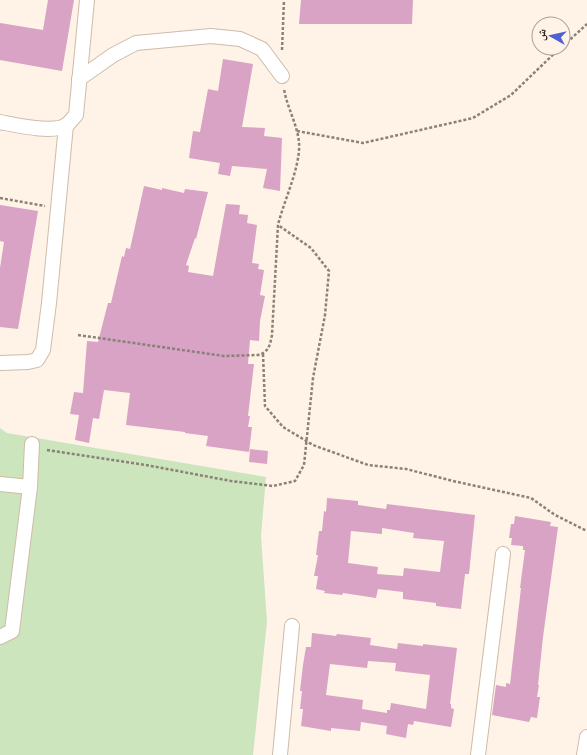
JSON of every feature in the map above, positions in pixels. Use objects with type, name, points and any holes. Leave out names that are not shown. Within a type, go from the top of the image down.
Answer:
[{"type":"street","points":[[0,122],[26,127],[49,129],[66,125],[76,116],[87,0]]},
{"type":"street","points":[[79,79],[113,55],[136,43],[211,36],[240,39],[262,49],[282,76]]},
{"type":"street","points":[[0,363],[28,362],[37,360],[42,350],[49,303],[66,125]]},
{"type":"street","points":[[0,637],[12,631],[30,487],[37,446]]},
{"type":"street","points":[[0,484],[30,487]]},
{"type":"street","points":[[478,755],[503,554]]},
{"type":"street","points":[[280,755],[292,626]]},
{"type":"street","points":[[584,755],[587,737]]},
{"type":"path","points":[[78,335],[224,356],[263,354],[268,350],[272,336],[278,225],[283,205],[295,172],[299,149],[297,131],[286,99],[282,76],[284,0]]},
{"type":"path","points":[[571,39],[587,24]]},
{"type":"path","points":[[297,131],[363,143],[473,118],[511,95],[552,56]]},
{"type":"path","points":[[0,198],[58,208]]},
{"type":"path","points":[[37,446],[231,481],[273,486],[295,481],[304,465],[313,378],[325,315],[329,271],[311,248],[278,225]]},
{"type":"path","points":[[263,354],[265,406],[283,427],[313,445],[368,465],[406,468],[453,481],[531,498],[555,515],[587,530]]},
{"type":"green space","points":[[0,428],[7,433],[266,477],[261,536],[267,622],[253,755],[0,755]]},
{"type":"building","points":[[48,0],[74,0],[62,71],[0,60],[0,23],[43,30]]},
{"type":"building","points":[[301,0],[413,0],[412,24],[299,24]]},
{"type":"building","points":[[223,59],[253,64],[242,127],[265,128],[264,136],[282,138],[280,191],[263,188],[267,169],[232,166],[230,176],[218,174],[220,163],[189,158],[193,131],[200,132],[208,89],[218,91]]},
{"type":"building","points":[[144,186],[184,193],[185,189],[208,192],[196,239],[195,238],[186,265],[189,266],[188,272],[213,276],[226,204],[240,205],[239,214],[248,215],[247,223],[257,225],[252,263],[259,264],[258,269],[264,270],[260,295],[265,296],[260,321],[259,341],[250,340],[248,364],[254,364],[248,416],[250,416],[248,427],[252,427],[249,452],[206,446],[208,436],[126,425],[130,393],[104,390],[99,419],[93,418],[89,443],[75,440],[79,415],[70,414],[74,392],[83,393],[87,341],[98,342],[108,303],[111,303],[122,256],[124,257],[126,248],[130,249]]},
{"type":"building","points":[[0,205],[38,211],[18,329],[0,327],[0,268],[4,242],[0,241]]},
{"type":"building","points":[[250,449],[268,451],[267,464],[249,462]]},
{"type":"building","points":[[327,498],[358,501],[358,505],[386,509],[387,504],[475,515],[469,574],[465,574],[461,609],[436,606],[436,603],[403,599],[403,592],[378,589],[376,598],[343,593],[342,595],[324,593],[325,591],[316,589],[318,576],[314,576],[318,555],[316,555],[319,531],[322,531],[324,511],[326,512]],"holes":[[[382,528],[414,533],[413,538],[444,541],[440,572],[404,568],[403,576],[377,574],[378,567],[348,563],[351,531],[382,534]]]},
{"type":"building","points":[[515,516],[551,522],[550,526],[558,527],[543,637],[537,697],[540,697],[537,718],[531,717],[529,722],[492,715],[496,685],[506,687],[506,683],[510,684],[525,550],[523,550],[523,546],[511,545],[512,538],[509,538],[511,524],[514,524]]},
{"type":"building","points":[[312,633],[371,638],[370,645],[397,649],[398,643],[457,648],[450,704],[451,708],[454,709],[451,727],[414,721],[413,725],[408,724],[406,738],[386,734],[387,726],[361,722],[360,731],[331,728],[331,731],[301,726],[303,709],[300,709],[302,691],[300,691],[303,665],[306,647],[311,647]],"holes":[[[368,661],[396,663],[395,671],[430,675],[426,709],[391,703],[390,710],[387,710],[387,713],[362,709],[363,700],[326,695],[330,664],[367,668]]]}]
